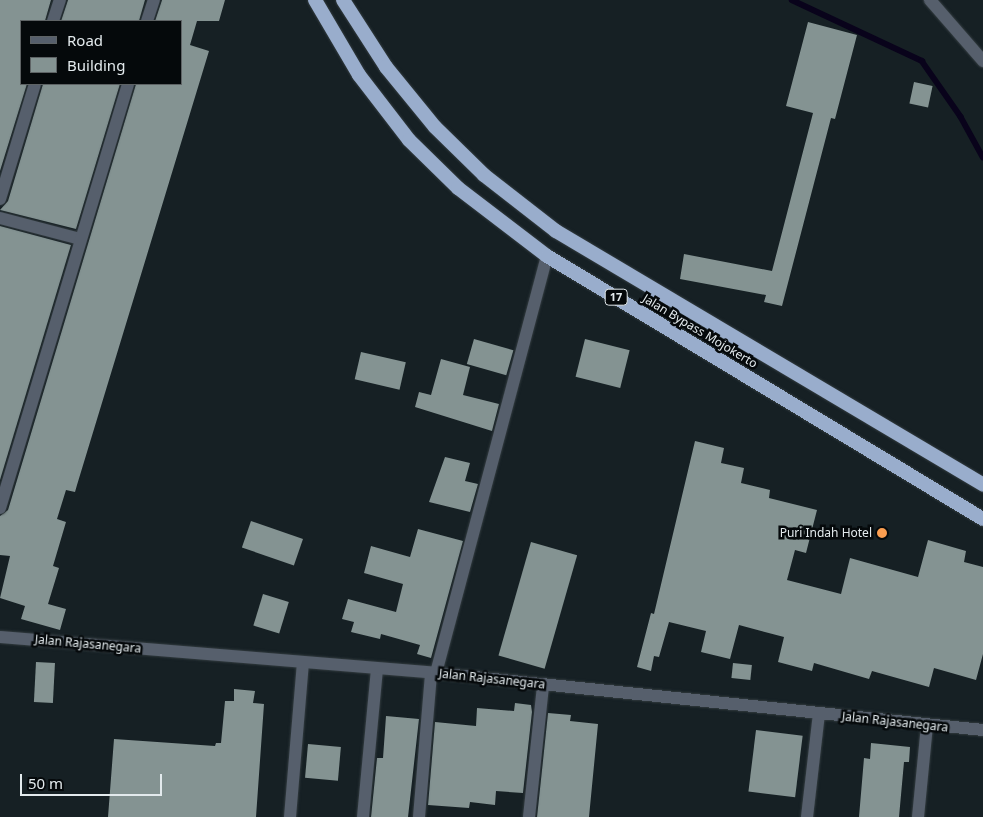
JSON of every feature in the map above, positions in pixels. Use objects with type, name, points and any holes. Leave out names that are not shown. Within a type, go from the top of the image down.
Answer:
[{"type":"highway","name":"Jalan Bypass Mojokerto","points":[[315,0],[359,75],[409,140],[458,188],[547,256],[983,519]]},
{"type":"highway","name":"Jalan Bypass Mojokerto","points":[[343,0],[386,66],[436,127],[484,175],[556,231],[983,485]]},
{"type":"street","points":[[54,20],[60,0]]},
{"type":"street","points":[[147,20],[154,0]]},
{"type":"street","points":[[930,0],[983,60]]},
{"type":"street","points":[[0,199],[35,85]]},
{"type":"street","points":[[0,508],[128,85]]},
{"type":"street","points":[[0,218],[80,239]]},
{"type":"street","points":[[419,817],[434,673],[547,256]]},
{"type":"street","name":"Jalan Rajasanegara","points":[[0,637],[377,670],[434,673],[927,726],[983,730]]},
{"type":"street","points":[[290,817],[303,663]]},
{"type":"street","points":[[363,817],[377,670]]},
{"type":"street","points":[[530,817],[543,685]]},
{"type":"street","points":[[807,817],[819,714]]},
{"type":"street","points":[[918,817],[927,726]]},
{"type":"building","points":[[0,0],[51,0],[45,20],[20,20],[20,85],[27,85],[0,171]]},
{"type":"building","points":[[68,0],[145,0],[139,20],[61,20]]},
{"type":"building","points":[[162,0],[225,0],[219,21],[197,21],[190,45],[209,51],[75,492],[66,490],[57,519],[66,522],[53,566],[59,568],[48,604],[66,609],[60,630],[21,619],[25,606],[0,598],[10,556],[0,555],[0,516],[8,510],[136,85],[182,85],[182,20],[155,20]]},
{"type":"building","points":[[808,22],[857,35],[835,119],[831,118],[782,306],[764,302],[766,295],[680,279],[684,254],[772,271],[813,113],[786,106]]},
{"type":"building","points":[[914,82],[933,86],[928,107],[909,104]]},
{"type":"building","points":[[43,85],[120,85],[76,229],[0,210],[8,201]]},
{"type":"building","points":[[0,226],[71,245],[0,480]]},
{"type":"building","points":[[474,339],[513,350],[506,375],[467,364]]},
{"type":"building","points":[[585,339],[630,350],[620,388],[576,377]]},
{"type":"building","points":[[361,352],[406,362],[400,390],[355,379]]},
{"type":"building","points":[[441,359],[470,367],[463,395],[499,404],[492,431],[415,407],[419,392],[431,395]]},
{"type":"building","points":[[695,441],[724,448],[721,463],[744,468],[741,483],[770,490],[769,498],[817,510],[806,553],[795,550],[787,580],[841,594],[850,558],[918,577],[928,540],[966,551],[964,562],[983,567],[983,654],[976,680],[934,668],[929,687],[872,671],[869,679],[814,663],[812,671],[778,662],[784,637],[739,625],[730,659],[701,652],[706,631],[669,622],[659,657],[654,656],[651,671],[637,667],[651,613],[654,614]]},
{"type":"building","points":[[445,457],[470,463],[465,481],[478,484],[470,512],[429,502]]},
{"type":"building","points":[[251,521],[303,539],[294,565],[242,547]]},
{"type":"building","points":[[418,529],[463,541],[431,658],[417,654],[420,645],[381,634],[380,639],[351,632],[354,622],[342,619],[348,599],[396,612],[403,584],[364,573],[371,546],[410,557]]},
{"type":"building","points":[[531,542],[577,555],[545,669],[498,655]]},
{"type":"building","points":[[263,594],[289,602],[279,633],[253,626]]},
{"type":"building","points":[[36,662],[55,663],[53,703],[34,702]]},
{"type":"building","points":[[733,663],[752,665],[750,680],[731,678]]},
{"type":"building","points":[[234,689],[255,691],[253,703],[264,704],[256,817],[108,817],[114,739],[215,746],[216,743],[221,743],[225,701],[234,701]]},
{"type":"building","points":[[515,703],[531,705],[532,712],[523,793],[496,791],[495,805],[470,802],[469,808],[428,805],[435,722],[476,726],[477,708],[514,711]]},
{"type":"building","points":[[548,713],[571,715],[570,721],[598,724],[589,817],[537,817]]},
{"type":"building","points":[[386,716],[419,719],[408,817],[371,817],[377,758],[383,758]]},
{"type":"building","points":[[756,730],[803,736],[795,797],[748,792]]},
{"type":"building","points":[[871,743],[910,747],[909,762],[904,762],[899,817],[859,817],[864,758],[870,759]]},
{"type":"building","points":[[308,744],[341,747],[338,781],[305,778]]},
{"type":"waterway","points":[[792,0],[922,61],[961,117],[983,157]]},
{"type":"place","name":"Puri Indah Hotel","points":[[882,533]]}]
